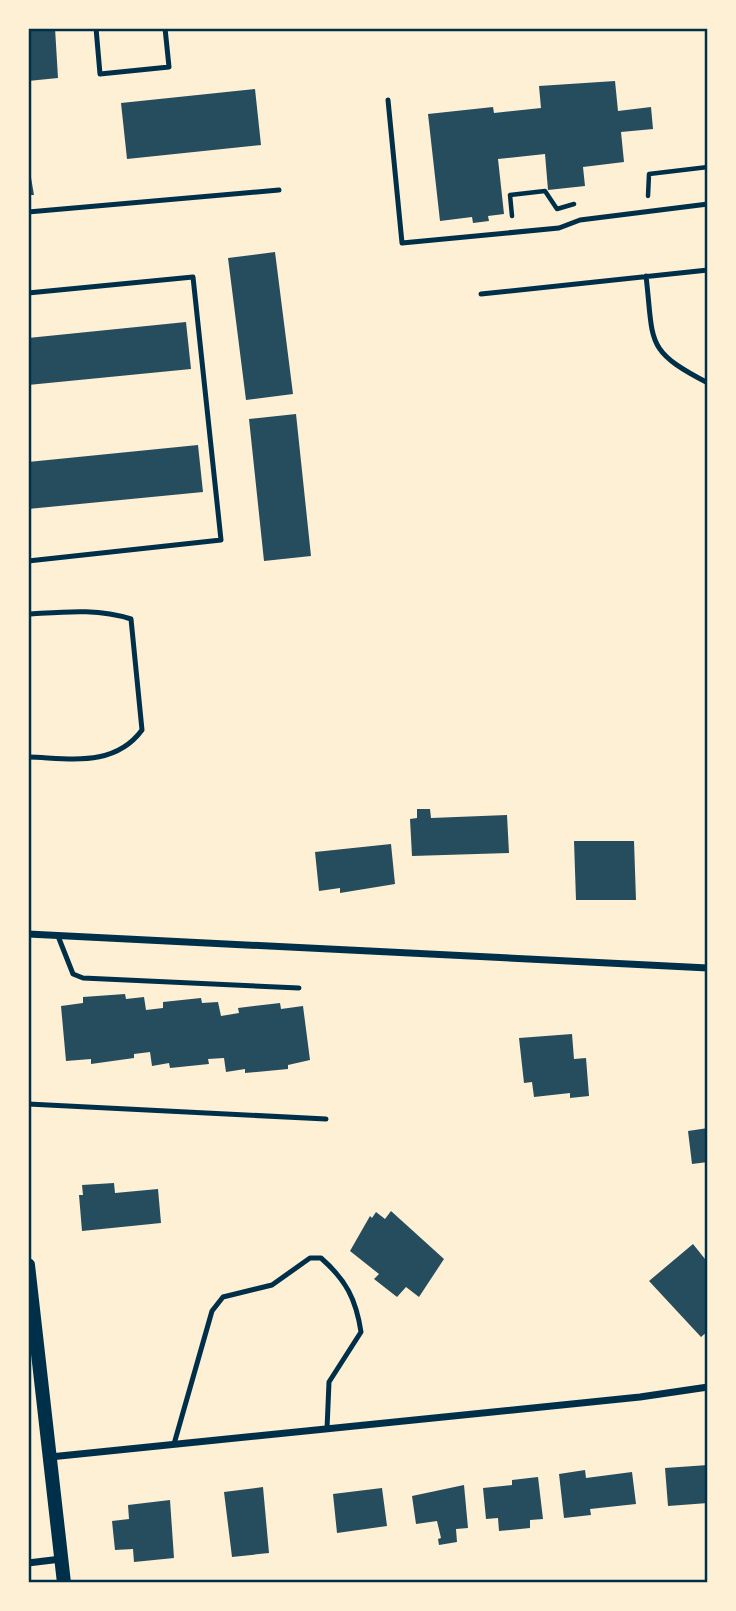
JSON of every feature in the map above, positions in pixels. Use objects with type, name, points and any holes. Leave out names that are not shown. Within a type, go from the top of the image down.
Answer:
[{"type":"main road","points":[[28,1265],[64,1583]]},
{"type":"street","points":[[28,934],[708,968]]},
{"type":"street","points":[[50,1457],[640,1397],[708,1387]]},
{"type":"street","points":[[28,1563],[61,1559]]},
{"type":"lane","points":[[96,28],[100,74],[169,67],[165,28]]},
{"type":"lane","points":[[388,100],[402,243],[559,228],[580,220],[708,204]]},
{"type":"lane","points":[[28,212],[279,190]]},
{"type":"lane","points":[[481,294],[708,270]]},
{"type":"lane","points":[[646,276],[657,347],[672,365],[708,383]]},
{"type":"lane","points":[[28,293],[194,278],[221,540],[28,561]]},
{"type":"lane","points":[[28,614],[85,611],[111,613],[131,619],[142,730],[125,748],[103,758],[28,757]]},
{"type":"lane","points":[[58,936],[73,974],[83,978],[299,988]]},
{"type":"lane","points":[[28,1104],[326,1119]]},
{"type":"lane","points":[[174,1444],[198,1354],[223,1297],[272,1285],[310,1258],[321,1258],[331,1267],[356,1300],[361,1332],[329,1382],[327,1429]]},
{"type":"path","points":[[638,197],[650,195],[649,174],[708,167]]},
{"type":"path","points":[[512,216],[510,195],[545,191],[558,209],[577,203]]},
{"type":"building","points":[[28,28],[55,28],[58,78],[28,81]]},
{"type":"building","points":[[615,81],[618,111],[651,107],[653,129],[621,132],[624,162],[583,167],[585,186],[548,190],[545,154],[498,159],[504,214],[488,216],[489,221],[473,223],[472,217],[440,221],[428,114],[493,107],[494,113],[541,108],[539,86]]},
{"type":"building","points":[[255,89],[261,145],[127,159],[121,103]]},
{"type":"building","points":[[28,160],[34,195],[28,195]]},
{"type":"building","points":[[275,252],[293,394],[246,400],[228,258]]},
{"type":"building","points":[[186,322],[191,369],[28,385],[28,338]]},
{"type":"building","points":[[296,414],[311,556],[264,561],[249,419]]},
{"type":"building","points":[[198,445],[203,492],[28,509],[28,462]]},
{"type":"building","points":[[417,809],[430,809],[431,818],[507,815],[509,853],[412,856],[410,819],[417,818]]},
{"type":"building","points":[[574,841],[634,841],[636,900],[576,900]]},
{"type":"building","points":[[391,844],[395,884],[340,893],[340,888],[319,891],[315,852]]},
{"type":"building","points":[[125,994],[126,999],[144,997],[146,1010],[163,1008],[163,1002],[201,998],[202,1003],[218,1002],[221,1016],[239,1013],[238,1008],[280,1003],[281,1009],[303,1006],[310,1060],[288,1065],[288,1069],[245,1073],[245,1069],[226,1072],[224,1058],[208,1059],[209,1064],[170,1068],[169,1063],[152,1066],[150,1052],[134,1054],[134,1058],[91,1064],[91,1059],[66,1061],[61,1006],[83,1003],[83,997]]},
{"type":"building","points":[[572,1034],[574,1059],[586,1058],[589,1096],[570,1098],[570,1093],[534,1097],[532,1082],[524,1083],[519,1038]]},
{"type":"building","points":[[708,1128],[708,1162],[692,1164],[688,1131]]},
{"type":"building","points":[[114,1183],[115,1193],[158,1189],[161,1223],[82,1231],[79,1195],[83,1195],[82,1185]]},
{"type":"building","points":[[391,1211],[444,1259],[419,1297],[406,1287],[397,1297],[374,1279],[379,1274],[350,1251],[370,1216],[372,1218],[376,1212],[385,1219]]},
{"type":"building","points":[[693,1244],[705,1259],[708,1257],[708,1331],[701,1337],[649,1281]]},
{"type":"building","points":[[708,1465],[708,1503],[668,1506],[665,1468]]},
{"type":"building","points":[[585,1470],[586,1478],[632,1472],[636,1504],[590,1509],[591,1515],[564,1518],[559,1474]]},
{"type":"building","points":[[538,1477],[543,1519],[530,1520],[530,1528],[499,1531],[498,1518],[486,1519],[483,1488],[512,1485],[512,1480]]},
{"type":"building","points":[[464,1485],[468,1528],[456,1529],[457,1542],[439,1545],[438,1539],[441,1538],[437,1521],[416,1524],[412,1496]]},
{"type":"building","points":[[263,1487],[269,1553],[232,1557],[224,1492]]},
{"type":"building","points":[[382,1488],[387,1526],[337,1533],[333,1494]]},
{"type":"building","points":[[170,1500],[174,1558],[134,1562],[133,1549],[115,1550],[112,1521],[129,1519],[128,1505]]}]
